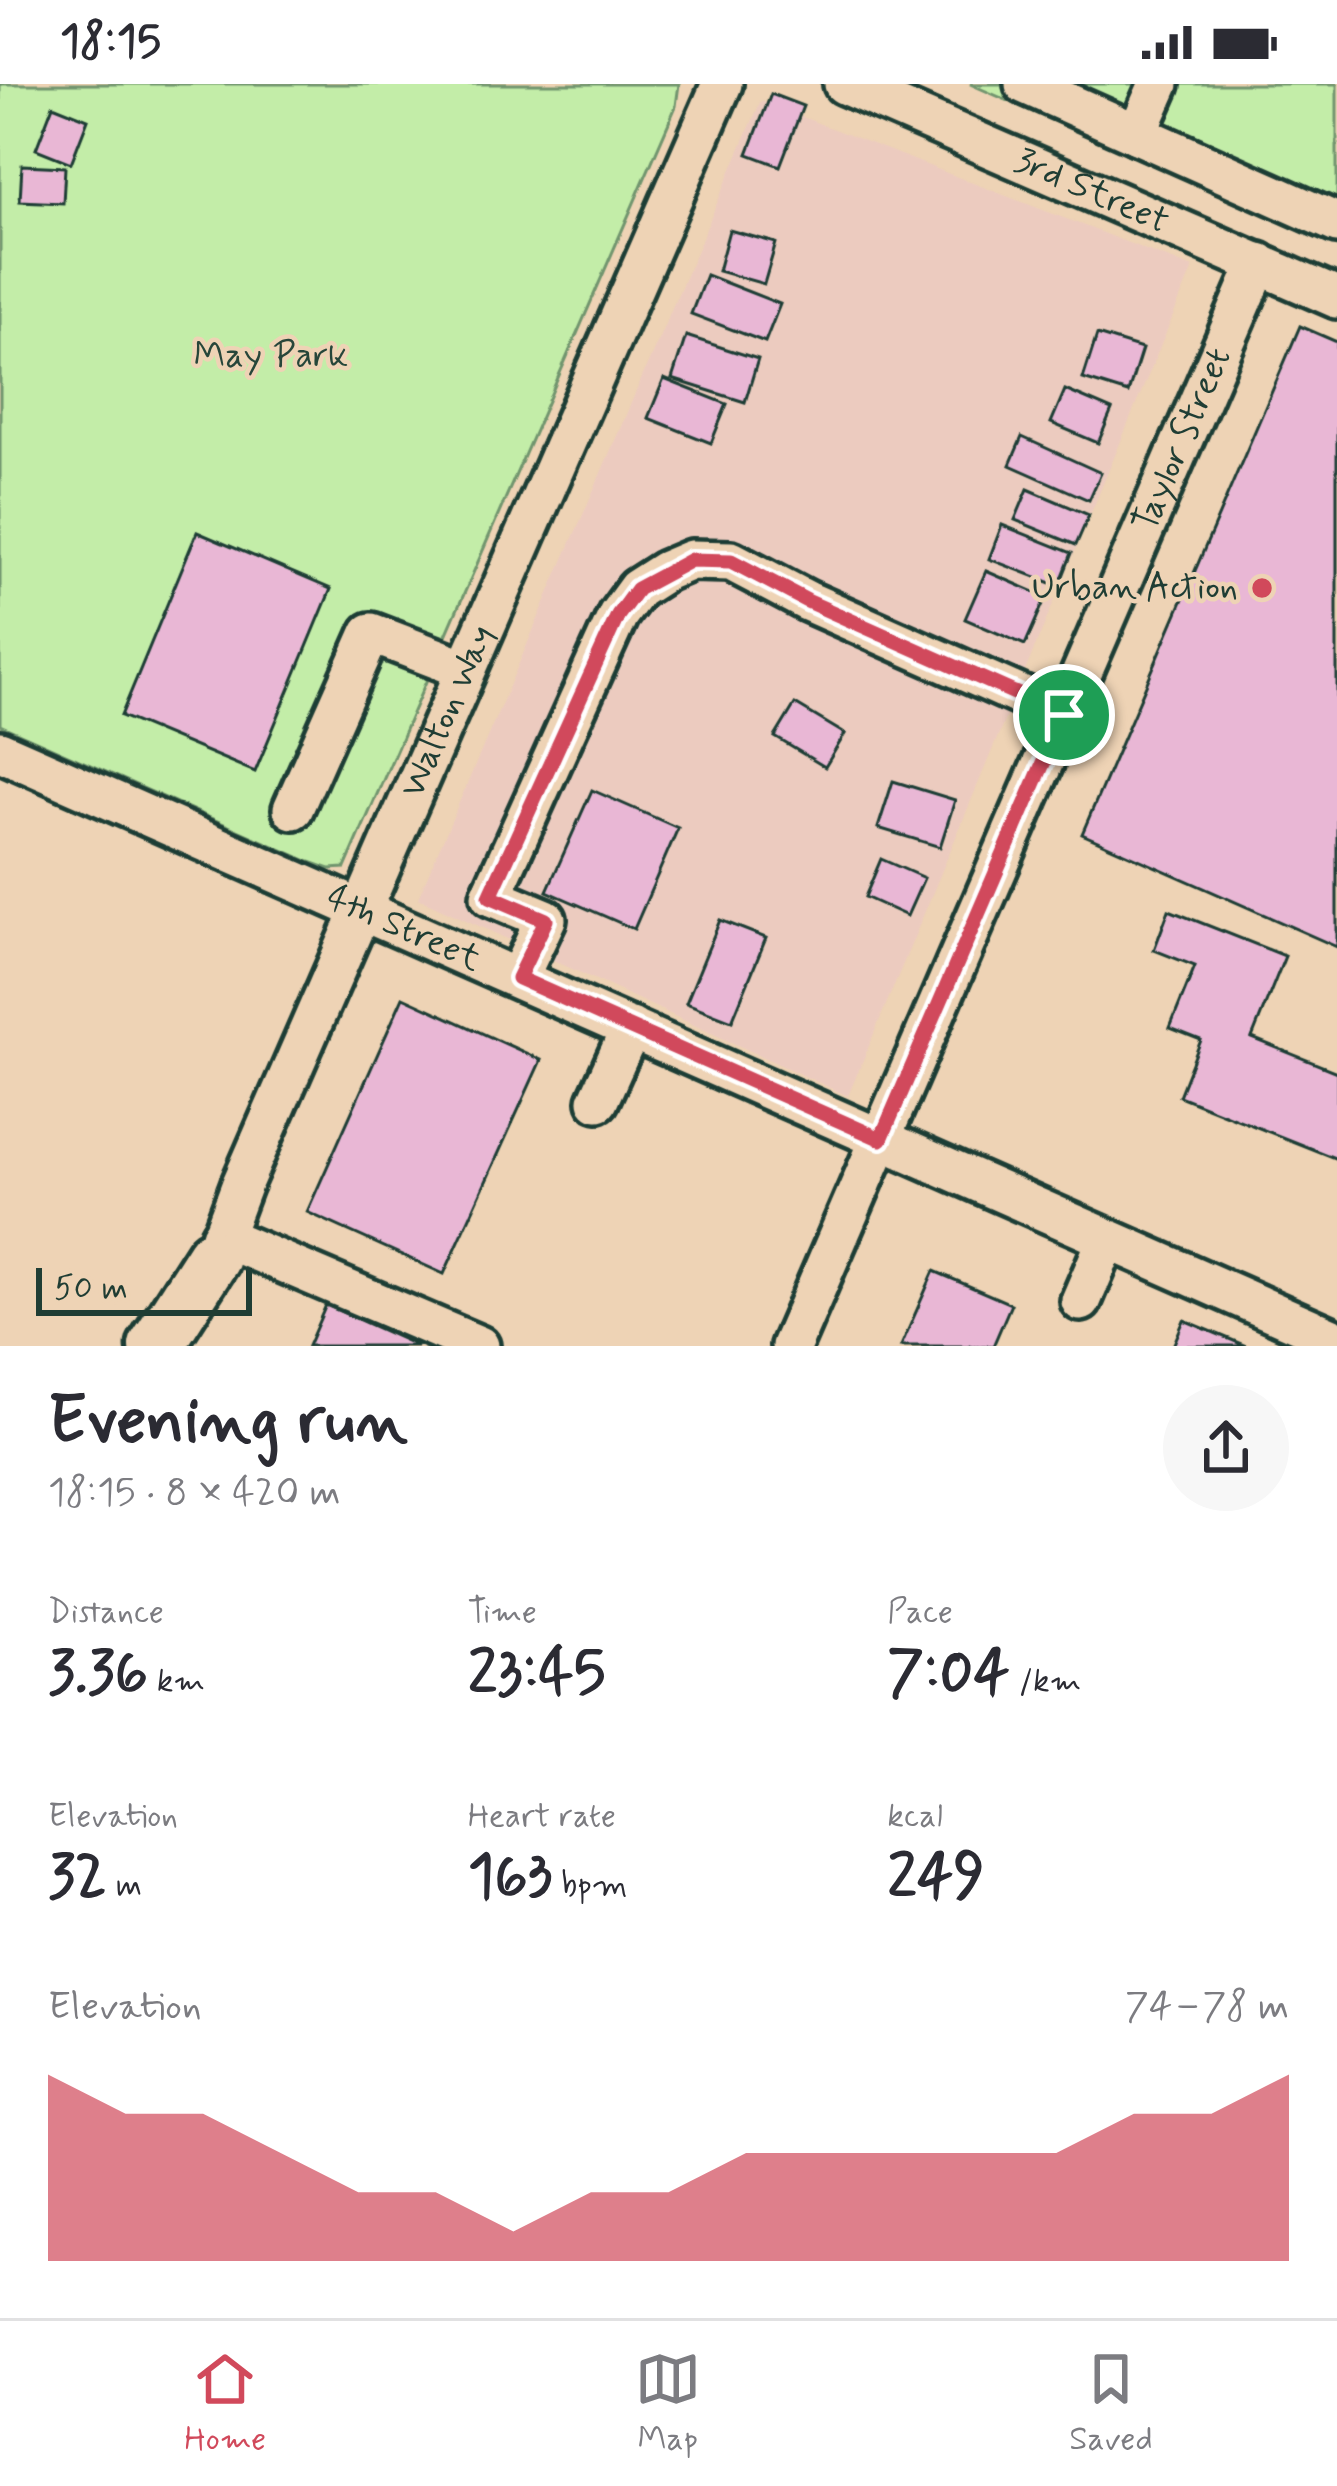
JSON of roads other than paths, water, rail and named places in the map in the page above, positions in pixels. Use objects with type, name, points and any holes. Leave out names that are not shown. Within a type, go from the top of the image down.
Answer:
[{"type":"highway","points":[[156,1346],[217,1246]]},
{"type":"street","name":"Walton Way","points":[[185,1346],[217,1246],[722,84]]},
{"type":"street","name":"3rd Street","points":[[844,84],[900,95],[1337,298]]},
{"type":"street","points":[[1025,84],[1337,224]]},
{"type":"street","points":[[1137,134],[1159,84]]},
{"type":"street","name":"Taylor Street","points":[[791,1346],[1258,263]]},
{"type":"street","points":[[518,978],[546,920],[490,896],[618,615],[637,589],[665,572],[691,560],[731,561],[807,601],[1064,715]]},
{"type":"street","points":[[292,808],[371,633],[466,669]]},
{"type":"street","name":"4th Street","points":[[0,751],[1337,1340]]},
{"type":"street","points":[[598,1101],[631,1028]]},
{"type":"street","points":[[1081,1301],[1107,1240]]},
{"type":"street","points":[[217,1246],[479,1346]]},
{"type":"place","name":"Urban Action","points":[[1262,588]]},
{"type":"park label","name":"May Park","points":[[271,356]]}]
